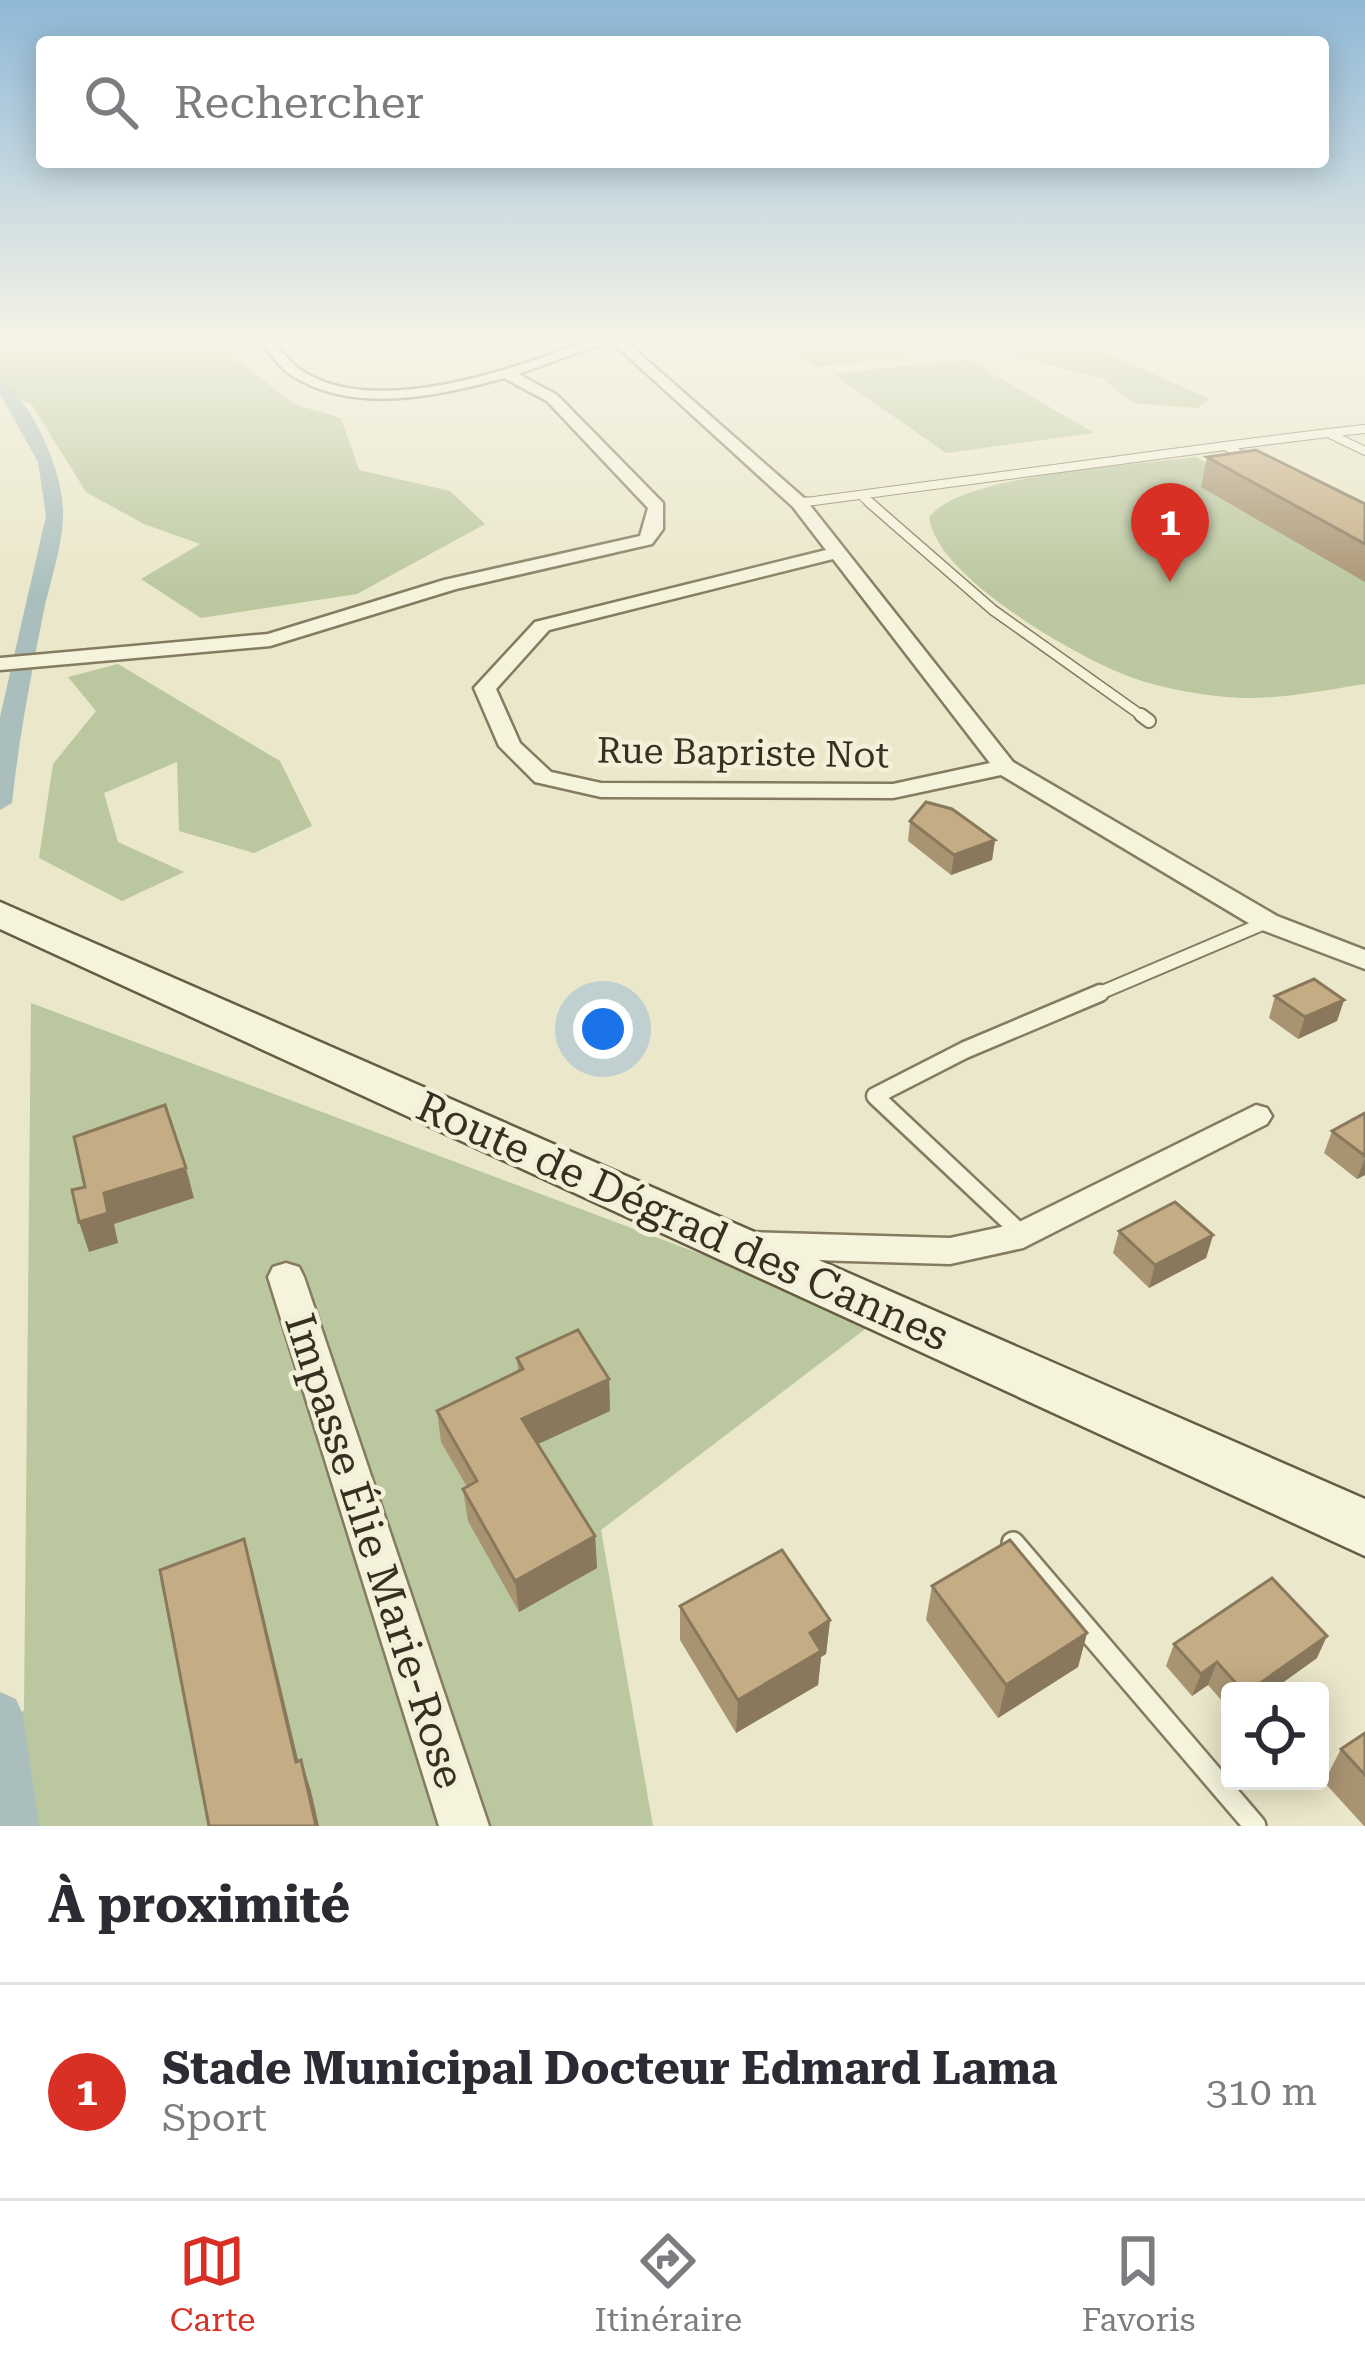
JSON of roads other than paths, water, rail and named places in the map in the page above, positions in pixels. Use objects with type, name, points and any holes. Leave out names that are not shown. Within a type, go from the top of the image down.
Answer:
[{"type":"street","points":[[0,664],[270,640],[451,584],[646,540],[654,529],[657,507],[578,425]]},
{"type":"street","points":[[705,425],[799,503],[1005,767],[1267,922],[1365,960]]},
{"type":"street","name":"Rue Bapriste Not","points":[[836,553],[542,626],[484,688],[510,746],[543,777],[601,790],[893,791],[1005,767]]},
{"type":"street","name":"Route de Dégrad des Cannes","points":[[16,922],[1365,1528]]},
{"type":"street","points":[[736,1245],[950,1251],[1023,1234],[1256,1117]]},
{"type":"street","name":"Impasse Élie Marie-Rose","points":[[286,1277],[464,1826]]},
{"type":"lane","points":[[799,503],[1328,433],[1365,433]]},
{"type":"lane","points":[[1328,433],[1365,451]]},
{"type":"lane","points":[[1225,446],[1268,469]]},
{"type":"lane","points":[[862,496],[993,610],[1149,721]]},
{"type":"lane","points":[[1023,1234],[874,1096],[965,1050],[1267,922]]},
{"type":"lane","points":[[1012,1543],[1255,1826]]},
{"type":"waterway","points":[[0,803],[9,727],[55,516],[46,462],[28,425]]},
{"type":"waterway","points":[[0,1715],[14,1826]]},
{"type":"place","name":"Stade Municipal Docteur Edmard Lama","points":[[1170,582]]}]
